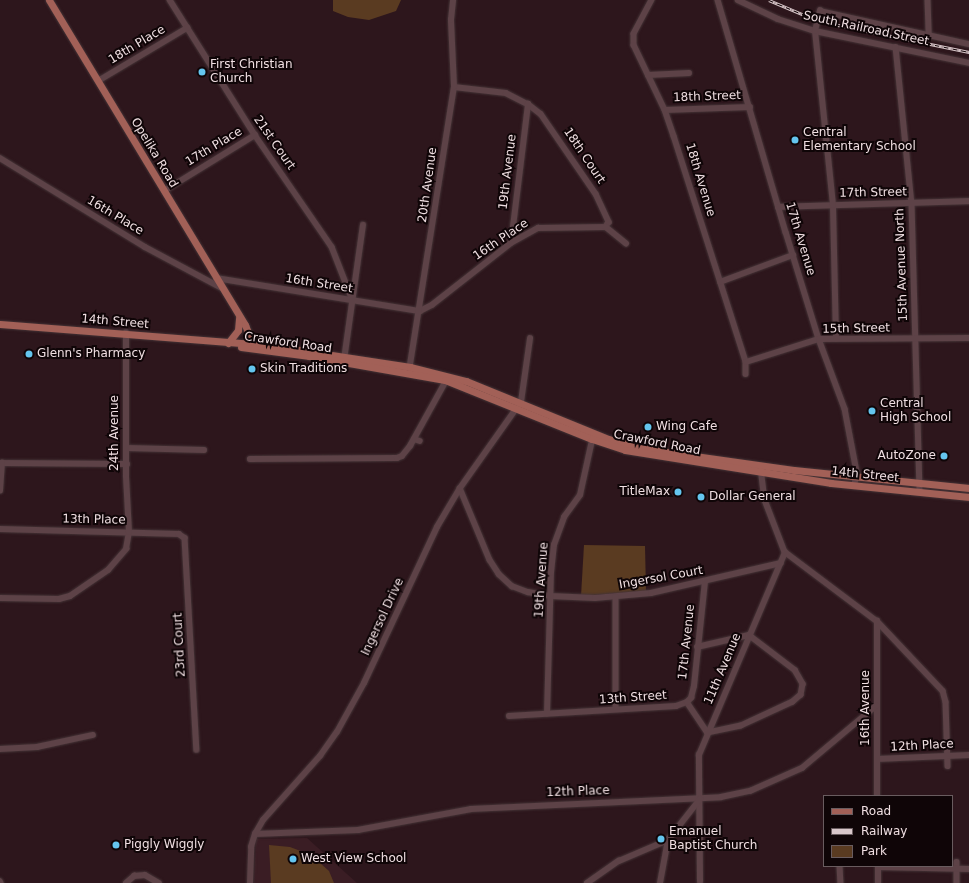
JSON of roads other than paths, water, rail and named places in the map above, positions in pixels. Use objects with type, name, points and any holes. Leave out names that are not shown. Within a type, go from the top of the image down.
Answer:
[{"type":"main road","name":"Opelika Road","points":[[49,0],[247,330],[250,345]]},
{"type":"main road","name":"Opelika Road","points":[[239,318],[250,345]]},
{"type":"main road","points":[[228,343],[238,330],[239,318]]},
{"type":"main road","name":"14th Street","points":[[0,324],[126,333],[228,343]]},
{"type":"main road","points":[[247,330],[266,345]]},
{"type":"main road","name":"Crawford Road","points":[[228,343],[344,359]]},
{"type":"main road","name":"Crawford Road","points":[[250,345],[266,345],[448,378],[519,405],[593,436],[654,456],[760,469]]},
{"type":"main road","name":"14th Street","points":[[760,469],[857,476],[969,488]]},
{"type":"main road","name":"14th Street","points":[[760,469],[855,485],[969,497]]},
{"type":"street","name":"21st Court","points":[[170,0],[186,28],[255,135],[332,247],[353,301]]},
{"type":"street","name":"20th Avenue","points":[[409,370],[420,311],[454,87],[451,20],[453,0]]},
{"type":"street","name":"18th Avenue","points":[[652,0],[633,40],[665,110],[746,362],[746,374]]},
{"type":"street","name":"17th Avenue","points":[[718,0],[778,207],[819,339],[845,408],[853,443],[857,476],[855,485]]},
{"type":"street","name":"South Railroad Street","points":[[738,0],[778,19],[815,31],[969,63]]},
{"type":"street","points":[[928,0],[929,36]]},
{"type":"street","points":[[836,339],[833,205],[815,31],[820,11],[969,44]]},
{"type":"street","name":"18th Place","points":[[98,81],[186,28]]},
{"type":"street","name":"15th Avenue North","points":[[896,47],[912,204],[920,492]]},
{"type":"street","points":[[648,75],[689,73]]},
{"type":"street","points":[[454,87],[506,93],[528,104]]},
{"type":"street","name":"18th Court","points":[[528,104],[548,123],[581,169],[607,215],[609,222],[606,227]]},
{"type":"street","name":"19th Avenue","points":[[511,243],[528,104]]},
{"type":"street","name":"18th Street","points":[[665,110],[750,107]]},
{"type":"street","name":"17th Place","points":[[164,191],[255,135]]},
{"type":"street","name":"16th Place","points":[[0,158],[145,247],[222,288]]},
{"type":"street","name":"17th Street","points":[[778,207],[912,204],[969,201]]},
{"type":"street","points":[[344,359],[363,225]]},
{"type":"street","points":[[606,227],[626,243]]},
{"type":"street","name":"16th Place","points":[[420,311],[432,305],[511,243],[538,228],[606,227]]},
{"type":"street","points":[[720,282],[793,255]]},
{"type":"street","name":"16th Street","points":[[216,278],[420,311]]},
{"type":"street","name":"24th Avenue","points":[[126,333],[129,532]]},
{"type":"street","name":"15th Street","points":[[746,362],[819,339],[969,338]]},
{"type":"street","points":[[519,405],[530,339]]},
{"type":"street","points":[[250,459],[397,458],[406,452],[448,378]]},
{"type":"street","name":"Ingersol Drive","points":[[255,834],[264,820],[320,756],[352,708],[437,527],[460,488],[519,405]]},
{"type":"street","name":"19th Avenue","points":[[547,714],[550,596],[554,544],[564,517],[580,495],[593,436]]},
{"type":"street","points":[[414,439],[420,441]]},
{"type":"street","points":[[127,448],[204,450]]},
{"type":"street","points":[[0,491],[1,463],[127,464]]},
{"type":"street","points":[[760,469],[765,500],[785,552],[877,621],[943,691],[948,766]]},
{"type":"street","name":"Ingersol Court","points":[[460,488],[490,560],[499,574],[512,586],[550,596],[616,597],[705,582],[781,563]]},
{"type":"street","name":"13th Place","points":[[0,529],[179,534],[185,538]]},
{"type":"street","points":[[0,598],[60,599],[70,596],[85,588],[120,558],[126,549],[129,532]]},
{"type":"street","name":"23rd Court","points":[[185,538],[196,750]]},
{"type":"street","name":"11th Avenue","points":[[701,799],[700,755],[785,552]]},
{"type":"street","name":"17th Avenue","points":[[687,702],[693,692],[705,582]]},
{"type":"street","points":[[616,597],[616,709]]},
{"type":"street","name":"16th Avenue","points":[[877,621],[877,795]]},
{"type":"street","points":[[687,702],[708,733],[741,726],[767,715],[793,702],[803,690],[801,679],[795,670],[749,635],[697,647]]},
{"type":"street","name":"13th Street","points":[[509,716],[676,706],[687,702]]},
{"type":"street","name":"12th Place","points":[[255,834],[358,830],[471,808],[701,799],[750,791],[802,768],[876,706]]},
{"type":"street","points":[[0,749],[37,747],[93,735]]},
{"type":"street","name":"12th Place","points":[[877,759],[969,755]]},
{"type":"street","points":[[587,883],[619,861],[668,840],[701,799]]},
{"type":"street","points":[[701,799],[701,883]]},
{"type":"street","points":[[250,883],[251,847],[255,834]]},
{"type":"street","points":[[660,883],[668,840]]},
{"type":"street","points":[[957,862],[957,883]]},
{"type":"street","points":[[840,867],[841,883]]},
{"type":"street","points":[[878,883],[878,867],[969,869]]},
{"type":"street","points":[[126,883],[134,876],[145,875],[159,883]]},
{"type":"railway","points":[[769,0],[814,19],[969,52]]},
{"type":"place","name":"First Christian Church","points":[[202,72]]},
{"type":"place","name":"Central Elementary School","points":[[795,140]]},
{"type":"place","name":"Glenn's Pharmacy","points":[[29,354]]},
{"type":"place","name":"Skin Traditions","points":[[252,369]]},
{"type":"place","name":"Central High School","points":[[872,411]]},
{"type":"place","name":"Wing Cafe","points":[[648,427]]},
{"type":"place","name":"AutoZone","points":[[944,456]]},
{"type":"place","name":"TitleMax","points":[[678,492]]},
{"type":"place","name":"Dollar General","points":[[701,497]]},
{"type":"place","name":"Emanuel Baptist Church","points":[[661,839]]},
{"type":"place","name":"Piggly Wiggly","points":[[116,845]]},
{"type":"place","name":"West View School","points":[[293,859]]}]
